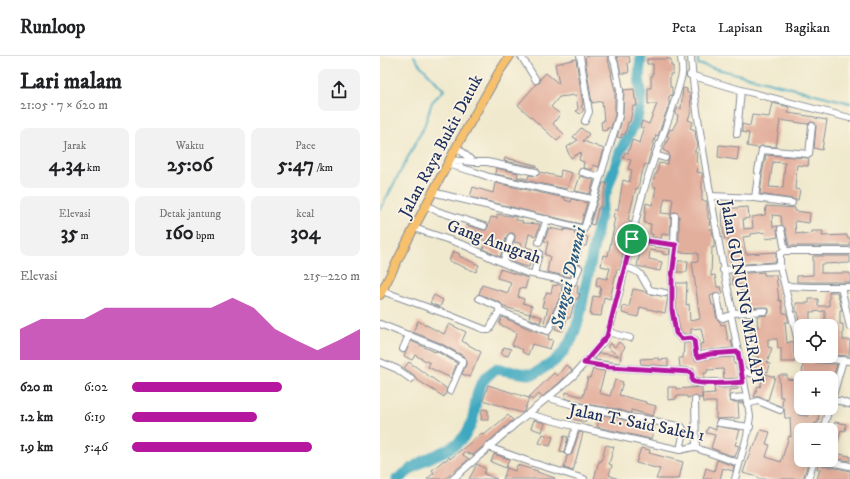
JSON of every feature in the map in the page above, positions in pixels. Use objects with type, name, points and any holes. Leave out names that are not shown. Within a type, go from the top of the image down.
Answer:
[{"type":"main road","name":"Jalan Raya Bukit Datuk","points":[[381,293],[448,162],[499,72],[510,56]]},
{"type":"street","points":[[521,56],[536,80]]},
{"type":"street","points":[[580,56],[589,112],[585,121]]},
{"type":"street","points":[[432,192],[582,229],[585,227],[592,199],[619,116],[620,90],[612,56]]},
{"type":"street","points":[[453,479],[575,374],[602,343],[608,332],[632,239],[642,193],[675,98],[682,73],[681,56]]},
{"type":"street","name":"Jalan GUNUNG MERAPI","points":[[691,56],[693,85],[723,270],[750,417],[750,427],[735,479]]},
{"type":"street","points":[[682,73],[850,118]]},
{"type":"street","points":[[682,73],[693,85]]},
{"type":"street","points":[[737,134],[741,90]]},
{"type":"street","points":[[755,198],[762,150],[808,154],[812,126]]},
{"type":"street","points":[[457,147],[473,162]]},
{"type":"street","points":[[655,155],[666,158]]},
{"type":"street","points":[[448,162],[489,178],[592,199]]},
{"type":"street","points":[[448,162],[488,162],[536,172]]},
{"type":"street","points":[[582,172],[600,177]]},
{"type":"street","points":[[711,196],[755,198],[792,203]]},
{"type":"street","points":[[426,205],[437,211],[484,226]]},
{"type":"street","points":[[675,216],[674,243],[676,245],[672,276],[672,305],[676,333],[682,339],[691,338],[694,340],[696,355],[698,357],[710,354],[738,352]]},
{"type":"street","points":[[539,242],[546,219]]},
{"type":"street","name":"Gang Anugrah","points":[[414,228],[464,245],[527,273],[568,281]]},
{"type":"street","points":[[781,230],[785,250]]},
{"type":"street","points":[[503,263],[511,237]]},
{"type":"street","points":[[632,239],[676,245]]},
{"type":"street","points":[[794,320],[780,266],[779,255],[781,252],[785,250],[850,251]]},
{"type":"street","points":[[534,274],[539,253]]},
{"type":"street","points":[[723,270],[780,266]]},
{"type":"street","points":[[625,267],[637,270],[650,290],[665,293]]},
{"type":"street","points":[[499,312],[507,313],[548,332],[565,296],[568,281],[573,282],[579,268]]},
{"type":"street","points":[[786,286],[850,287]]},
{"type":"street","points":[[841,287],[850,327]]},
{"type":"street","points":[[381,293],[446,314],[489,330],[499,312],[499,307],[479,298]]},
{"type":"street","points":[[717,297],[721,317],[723,318],[732,314],[765,312]]},
{"type":"street","points":[[380,324],[438,347],[463,360],[450,391]]},
{"type":"street","points":[[608,332],[630,338]]},
{"type":"street","points":[[403,349],[410,335]]},
{"type":"street","points":[[838,360],[850,361]]},
{"type":"street","points":[[838,378],[843,360]]},
{"type":"street","points":[[380,362],[397,369],[411,379]]},
{"type":"street","points":[[584,363],[617,368],[690,372],[692,375],[692,381],[695,383],[716,382],[723,384],[743,382]]},
{"type":"street","points":[[741,370],[762,377]]},
{"type":"street","points":[[733,398],[747,397]]},
{"type":"street","points":[[548,398],[584,408],[682,427],[684,430],[680,450]]},
{"type":"street","points":[[695,400],[696,448]]},
{"type":"street","points":[[747,404],[760,401],[780,410]]},
{"type":"street","points":[[838,401],[848,404]]},
{"type":"street","name":"Jalan T. Said Saleh 1","points":[[528,414],[576,427],[680,450],[689,447],[696,448],[739,463]]},
{"type":"street","points":[[719,422],[750,427]]},
{"type":"street","points":[[568,452],[576,427]]},
{"type":"street","points":[[488,448],[533,464],[584,479]]},
{"type":"street","points":[[838,464],[850,466]]},
{"type":"street","points":[[808,479],[812,467]]},
{"type":"building","points":[[587,56],[607,56],[612,74],[615,90],[615,115],[611,128],[607,128],[607,130],[602,131],[601,122],[604,121],[602,101],[592,103],[585,58]]},
{"type":"building","points":[[617,56],[629,56],[629,73],[621,73]]},
{"type":"building","points":[[576,59],[583,105],[581,106],[584,110],[580,114],[576,111],[578,109],[576,95],[559,97],[551,107],[560,114],[553,124],[564,134],[557,141],[518,105],[536,84],[540,82],[540,79],[546,73],[559,84],[555,64]]},
{"type":"building","points":[[647,59],[671,59],[671,66],[673,66],[673,74],[670,74],[670,87],[672,87],[672,95],[669,96],[669,105],[658,136],[656,135],[647,165],[645,164],[641,173],[638,189],[636,188],[628,221],[630,221],[620,270],[617,269],[610,299],[604,297],[601,316],[590,315],[593,296],[599,297],[601,287],[596,286],[597,277],[607,279],[610,268],[601,266],[603,255],[608,256],[614,227],[615,218],[613,217],[615,210],[618,210],[623,180],[629,182],[632,170],[628,169],[631,160],[623,158],[625,152],[628,153],[632,140],[640,143],[644,129],[640,127],[642,121],[649,124],[657,104],[648,104],[648,88],[651,88],[653,64],[647,64]]},
{"type":"building","points":[[683,88],[687,89],[687,93],[690,93],[691,111],[688,120],[693,122],[690,128],[695,130],[698,145],[694,152],[697,152],[697,172],[702,173],[702,201],[707,201],[708,219],[710,219],[709,229],[712,229],[714,241],[714,248],[712,247],[711,276],[715,275],[717,287],[721,287],[723,294],[717,293],[710,296],[712,305],[714,305],[717,319],[721,325],[725,324],[728,341],[731,341],[733,348],[700,352],[700,344],[704,343],[701,328],[691,329],[691,334],[684,334],[680,330],[676,310],[676,283],[687,283],[686,305],[689,304],[690,321],[700,319],[692,261],[698,262],[698,253],[679,252],[679,216],[676,212],[671,213],[673,199],[665,198],[661,213],[671,214],[670,235],[662,234],[661,239],[652,237],[653,234],[650,234],[651,224],[644,223],[646,203],[652,205],[654,198],[656,187],[652,186],[655,174],[657,174],[659,163],[667,164],[669,159],[669,153],[663,150],[669,137],[667,136],[670,129],[672,130],[677,121],[678,115],[675,114],[678,107],[681,109]]},
{"type":"building","points":[[634,89],[637,106],[633,106],[630,122],[628,122],[625,135],[622,134],[621,138],[617,137],[623,116],[624,90]]},
{"type":"building","points":[[772,103],[789,107],[788,113],[827,120],[822,150],[814,148],[815,123],[811,122],[808,124],[780,120],[776,147],[762,146],[758,148],[747,146],[749,133],[742,132],[742,124],[750,126],[752,115],[769,117]]},
{"type":"building","points":[[581,128],[589,134],[583,141],[604,149],[599,167],[593,165],[592,170],[583,168],[584,162],[579,160],[581,152],[571,158],[567,150],[567,147],[578,140],[573,137]]},
{"type":"building","points":[[719,145],[739,147],[737,160],[718,157]]},
{"type":"building","points":[[766,155],[809,158],[808,166],[797,165],[795,189],[800,190],[798,200],[760,194]],"holes":[[[773,162],[785,163],[783,188],[769,187]]]},
{"type":"building","points":[[505,158],[536,165],[536,167],[504,161]]},
{"type":"building","points":[[496,168],[518,173],[517,177],[528,179],[529,175],[537,176],[540,172],[560,177],[561,170],[572,173],[567,189],[495,174]]},
{"type":"building","points":[[580,176],[594,180],[590,194],[575,191]]},
{"type":"building","points":[[495,183],[565,198],[565,200],[571,202],[572,199],[587,203],[581,224],[470,197],[473,187],[493,193]]},
{"type":"building","points":[[603,183],[607,183],[600,208],[598,208],[594,225],[590,224]]},
{"type":"building","points":[[766,206],[795,208],[795,211],[810,213],[809,223],[795,221],[796,234],[803,233],[803,235],[812,233],[812,231],[823,231],[822,236],[847,235],[847,238],[850,238],[850,246],[789,246],[785,228],[782,225],[781,216],[772,215],[773,227],[778,226],[778,237],[766,239],[765,232],[743,237],[746,254],[776,252],[776,262],[731,265],[728,239],[725,240],[723,230],[722,209],[748,207],[749,218],[743,219],[744,229],[753,228],[752,217],[765,215]]},
{"type":"building","points":[[497,214],[516,217],[516,220],[523,221],[522,223],[540,224],[536,236],[529,234],[526,247],[533,249],[529,267],[508,260],[511,251],[520,253],[522,244],[514,242],[515,236],[513,233],[507,235],[500,257],[483,249],[486,241],[464,232],[466,225],[486,230],[491,217],[497,218]]},
{"type":"building","points":[[549,228],[564,231],[564,229],[575,231],[574,234],[588,237],[586,246],[582,246],[578,264],[575,266],[570,277],[547,272],[550,256],[545,255],[548,242],[544,241]]},
{"type":"building","points":[[636,244],[670,249],[669,255],[663,254],[663,252],[650,250],[649,259],[662,262],[660,271],[637,266],[640,253],[635,252]]},
{"type":"building","points":[[453,251],[460,254],[459,256],[479,265],[476,272],[449,261]]},
{"type":"building","points":[[813,256],[850,256],[850,263],[821,264],[821,273],[850,273],[850,282],[797,282],[797,276],[813,275]]},
{"type":"building","points":[[678,261],[688,261],[687,272],[677,272]]},
{"type":"building","points":[[500,269],[528,278],[525,289],[520,288],[518,297],[524,299],[523,303],[532,306],[530,314],[504,307],[501,303],[479,294],[482,285],[508,293],[511,282],[497,278]]},
{"type":"building","points":[[764,272],[764,275],[776,275],[779,301],[781,300],[783,313],[786,313],[788,317],[788,322],[785,322],[787,343],[793,341],[794,362],[781,362],[781,348],[778,348],[777,339],[768,339],[768,347],[772,348],[767,363],[770,364],[768,372],[755,369],[759,357],[752,355],[757,339],[751,339],[751,327],[758,327],[757,316],[767,315],[769,313],[769,309],[765,307],[745,308],[744,304],[746,304],[746,293],[741,293],[741,285],[733,285],[732,274]]},
{"type":"building","points":[[557,284],[562,286],[561,295],[547,323],[544,322],[548,308],[542,307],[544,299],[547,292],[551,293],[553,285],[556,286]]},
{"type":"building","points":[[578,285],[577,293],[580,294],[578,299],[575,299],[570,318],[567,318],[563,331],[555,329],[569,298],[571,286]]},
{"type":"building","points":[[633,289],[649,294],[668,297],[665,313],[640,307],[638,317],[622,313],[623,306],[629,307]]},
{"type":"building","points":[[829,292],[837,292],[842,310],[840,310],[840,324],[843,324],[843,340],[850,340],[849,356],[838,355],[838,319],[825,319],[825,311],[810,312],[810,319],[799,319],[798,312],[796,312],[796,303],[809,303],[809,299],[818,299],[818,306],[829,306]]},
{"type":"building","points":[[434,295],[443,300],[440,307],[430,303]]},
{"type":"building","points":[[530,313],[542,317],[540,323],[529,318]]},
{"type":"building","points":[[502,317],[537,332],[549,335],[548,339],[553,340],[550,349],[532,344],[528,355],[522,352],[523,350],[512,345],[517,333],[499,324]]},
{"type":"building","points":[[418,321],[444,334],[449,324],[466,332],[462,341],[481,352],[470,377],[462,374],[467,362],[465,357],[440,343],[413,332]]},
{"type":"building","points":[[411,341],[435,352],[436,351],[457,363],[451,378],[428,367],[430,363],[415,355],[412,360],[404,356]]},
{"type":"building","points":[[619,342],[625,347],[621,353],[620,363],[595,360],[599,353],[619,356],[607,347],[610,343],[615,347]]},
{"type":"building","points":[[684,343],[691,343],[692,356],[696,361],[711,358],[734,357],[734,364],[736,364],[739,378],[724,379],[723,369],[707,370],[707,373],[704,373],[704,378],[696,378],[694,369],[680,367],[679,358],[683,358]]},
{"type":"building","points":[[504,347],[511,349],[508,356],[501,354]]},
{"type":"building","points":[[659,358],[659,360],[668,359],[668,366],[641,364],[640,359]]},
{"type":"building","points":[[409,362],[446,388],[444,397],[416,379],[414,375],[404,368]]},
{"type":"building","points":[[803,363],[837,364],[835,371],[802,371]]},
{"type":"building","points":[[566,365],[572,370],[559,383],[542,397],[539,394],[532,400],[529,397],[554,373],[557,376]]},
{"type":"building","points":[[593,369],[605,371],[599,393],[610,396],[615,380],[623,382],[619,395],[656,406],[653,416],[631,410],[631,413],[629,413],[617,409],[585,404],[565,398],[566,392],[583,397],[588,377],[590,378]]},
{"type":"building","points":[[765,374],[775,377],[768,400],[754,397],[758,386],[760,387],[762,381],[766,379]]},
{"type":"building","points":[[779,375],[787,375],[787,379],[794,380],[794,415],[819,415],[818,423],[794,423],[794,467],[807,467],[803,479],[758,479],[758,477],[743,473],[752,446],[754,447],[761,430],[770,432],[766,444],[770,445],[766,457],[781,462],[789,436],[791,437],[790,418],[785,418],[784,409],[782,406],[783,397],[780,397]]},
{"type":"building","points":[[488,385],[529,398],[524,411],[522,413],[483,400]]},
{"type":"building","points":[[668,387],[676,387],[676,389],[702,387],[702,398],[695,396],[687,398],[687,396],[676,396],[676,399],[668,400]]},
{"type":"building","points":[[714,387],[738,387],[738,389],[729,390],[729,398],[731,402],[743,402],[738,403],[739,418],[716,419],[716,402],[703,402],[702,394],[715,393]]},
{"type":"building","points":[[482,409],[488,410],[488,420],[481,420]]},
{"type":"building","points":[[575,410],[588,413],[585,422],[572,419]]},
{"type":"building","points":[[508,415],[513,420],[473,455],[464,452],[463,455],[469,459],[445,479],[427,479],[434,473],[432,470],[444,460],[445,461],[449,457],[450,459],[482,433],[484,435]]},
{"type":"building","points":[[601,415],[655,426],[651,439],[597,427]]},
{"type":"building","points":[[534,420],[545,423],[542,432],[531,428]]},
{"type":"building","points":[[835,422],[846,424],[845,431],[841,430],[838,442],[838,423]]},
{"type":"building","points":[[716,426],[740,430],[735,445],[739,446],[735,457],[711,448],[715,435],[706,433],[708,427],[716,430]]},
{"type":"building","points":[[579,432],[583,433],[573,471],[564,468],[567,456],[572,454]]},
{"type":"building","points":[[543,434],[553,437],[550,446],[539,443]]},
{"type":"building","points":[[564,436],[568,437],[564,452],[560,451]]},
{"type":"building","points":[[606,445],[614,447],[609,464],[612,465],[609,475],[618,479],[594,479],[599,461],[601,462]]},
{"type":"building","points":[[641,448],[650,450],[649,453],[683,462],[679,479],[656,479],[660,469],[636,463]]},
{"type":"building","points":[[494,454],[509,459],[506,468],[491,462]]},
{"type":"building","points":[[838,454],[850,456],[850,461],[838,459]]},
{"type":"building","points":[[717,460],[734,466],[733,471],[723,468],[720,479],[703,479],[706,468],[714,471]]},
{"type":"building","points":[[477,464],[486,469],[484,474],[497,479],[469,479]]},
{"type":"building","points":[[517,465],[538,471],[537,472],[555,479],[503,479],[507,468],[515,471]]},
{"type":"building","points":[[817,467],[832,467],[850,471],[850,479],[817,479],[820,469],[817,469]]},
{"type":"waterway","points":[[380,210],[424,127],[432,102],[444,90],[419,64],[414,56]]},
{"type":"waterway","name":"Sungai Dumai","points":[[397,479],[420,463],[457,444],[462,439],[471,425],[478,392],[481,384],[487,376],[496,369],[534,374],[552,363],[560,356],[572,339],[579,319],[603,201],[620,152],[637,119],[641,93],[639,77],[641,56]]},
{"type":"waterway","points":[[698,56],[698,64],[850,103]]},
{"type":"route","points":[[632,239],[676,245],[672,276],[672,310],[676,333],[682,339],[691,338],[694,340],[696,355],[700,358],[710,354],[738,352],[743,382],[723,384],[716,382],[695,383],[692,381],[692,373],[690,372],[609,367],[584,363],[607,336],[632,239]]}]
